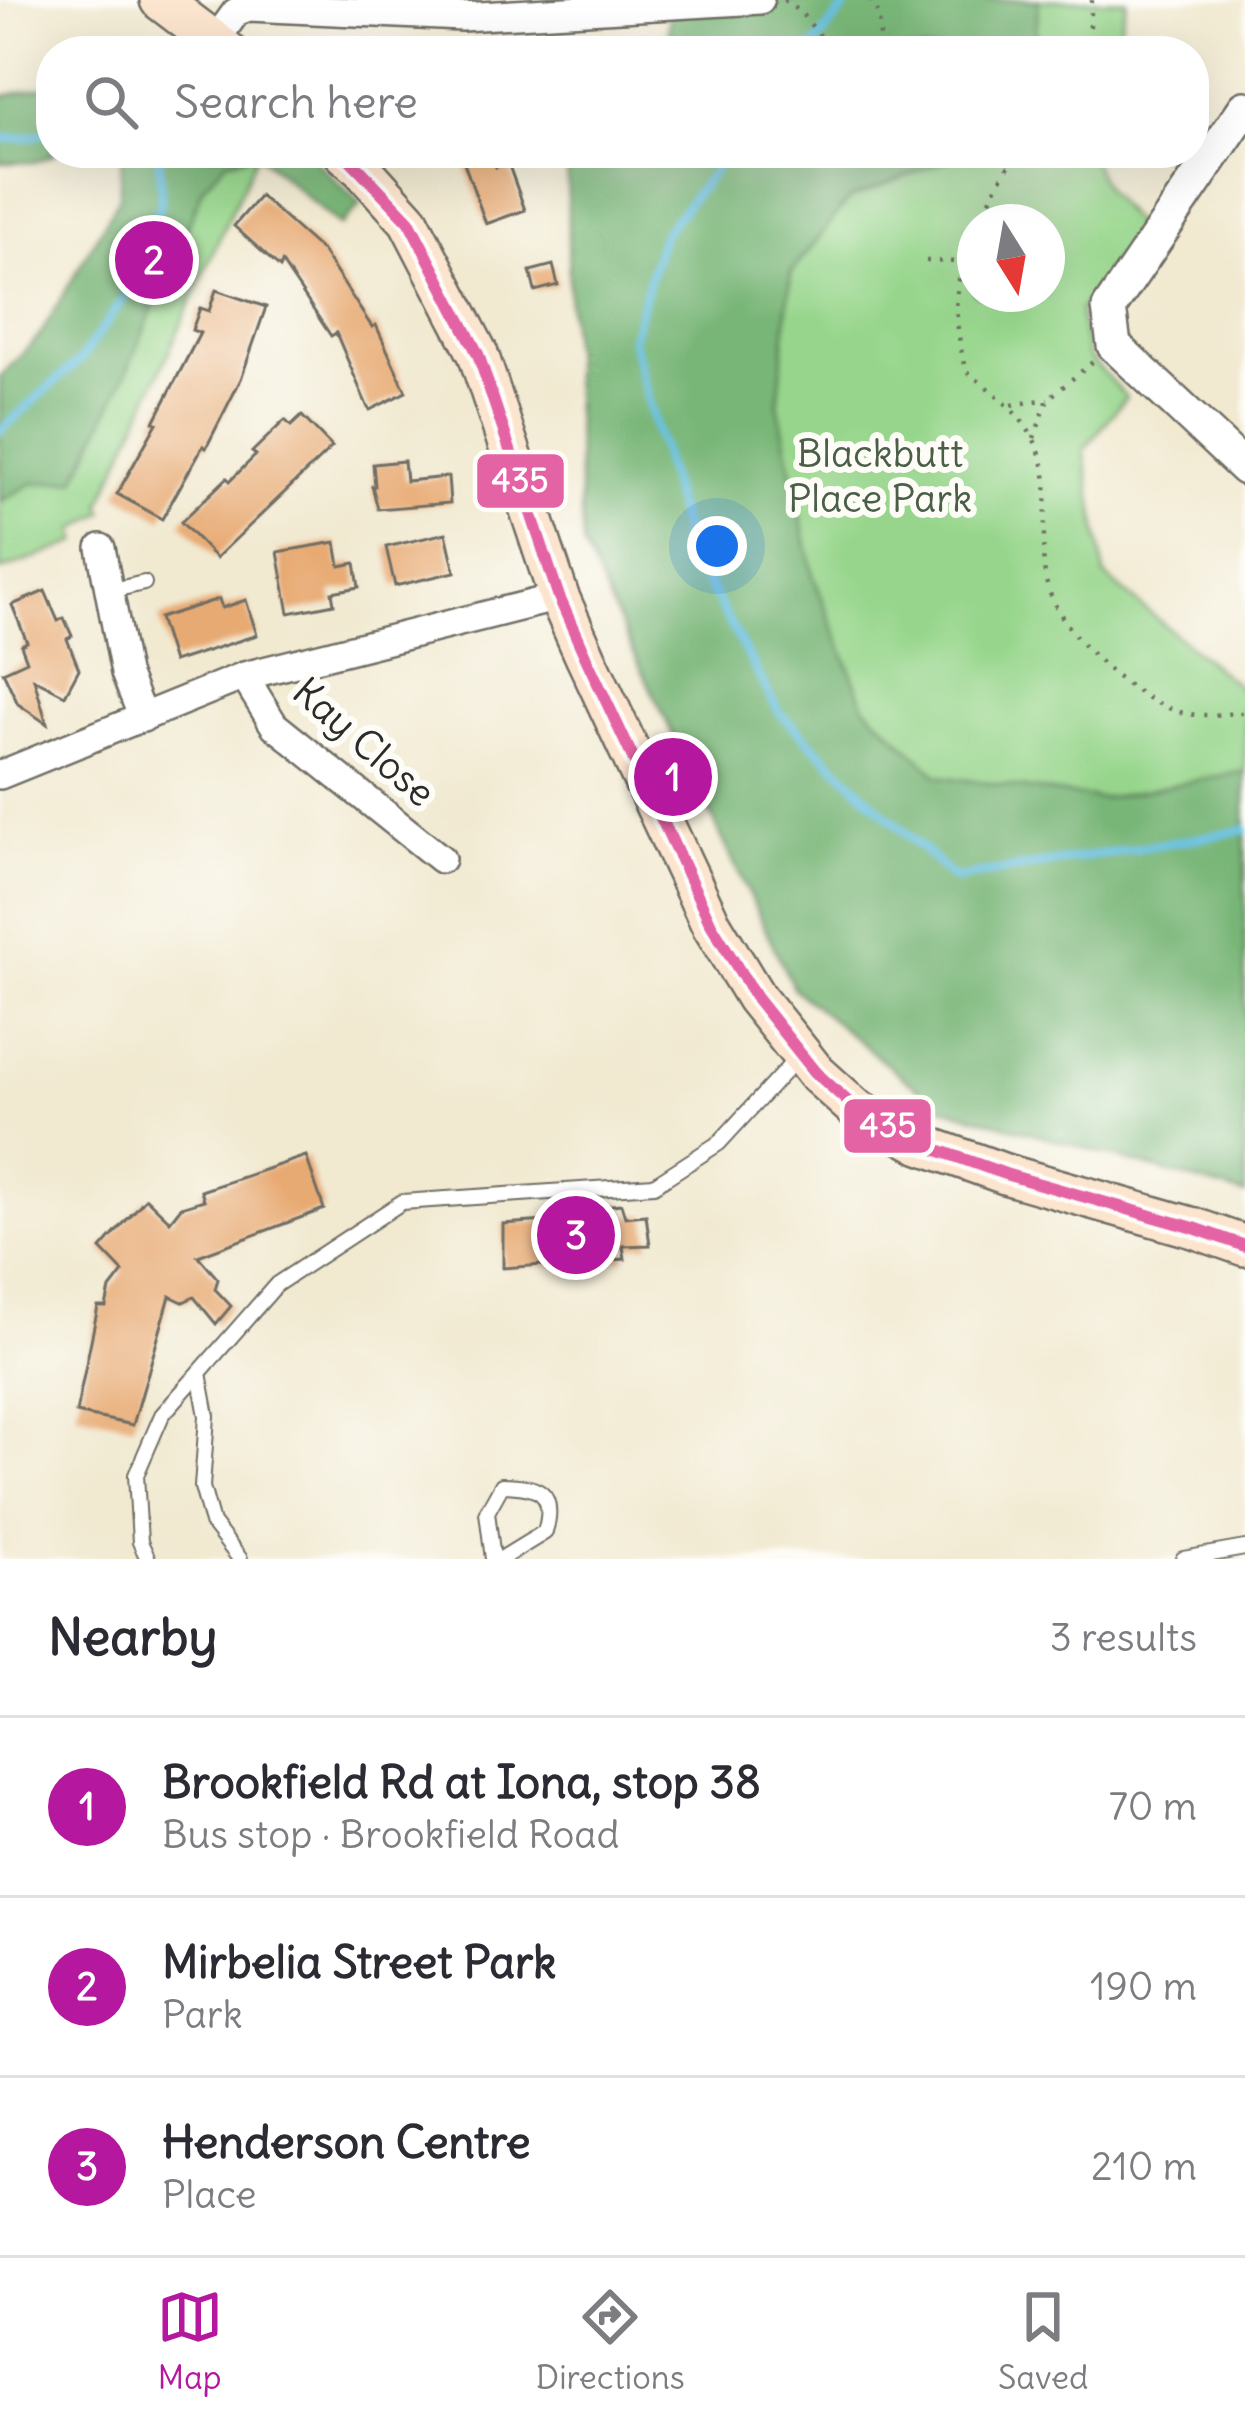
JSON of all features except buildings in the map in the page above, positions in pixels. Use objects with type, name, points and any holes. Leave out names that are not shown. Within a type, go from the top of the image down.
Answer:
[{"type":"main road","points":[[160,0],[208,36]]},
{"type":"main road","points":[[361,168],[409,221],[478,354],[559,596],[711,924],[755,998],[815,1072],[855,1108],[921,1144],[1245,1246]]},
{"type":"street","points":[[225,36],[236,12],[258,3],[462,17],[760,0]]},
{"type":"street","points":[[1209,161],[1245,108]]},
{"type":"street","points":[[1204,168],[1109,308],[1114,345],[1245,468]]},
{"type":"street","points":[[100,548],[125,673],[143,718]]},
{"type":"street","points":[[0,775],[244,676],[559,596]]},
{"type":"street","name":"Kay Close","points":[[244,676],[274,725],[441,859]]},
{"type":"lane","points":[[109,590],[144,583]]},
{"type":"lane","points":[[148,1559],[140,1542],[136,1474],[162,1415],[278,1284],[402,1202],[654,1185],[719,1143],[801,1054]]},
{"type":"lane","points":[[199,1373],[207,1416],[202,1487],[212,1523],[240,1559]]},
{"type":"lane","points":[[502,1485],[532,1486],[545,1498],[550,1514],[545,1532],[497,1559],[487,1512],[502,1485]]},
{"type":"lane","points":[[1183,1559],[1245,1548]]},
{"type":"path","points":[[784,0],[820,36]]},
{"type":"path","points":[[870,0],[877,7],[880,36]]},
{"type":"path","points":[[1089,36],[1092,0]]},
{"type":"path","points":[[988,204],[1008,168]]},
{"type":"path","points":[[926,261],[957,262]]},
{"type":"path","points":[[957,294],[954,314],[965,370],[1010,406],[1034,438],[1043,463],[1048,506],[1043,551],[1046,583],[1062,618],[1094,655],[1143,697],[1190,714],[1245,713]]},
{"type":"path","points":[[1010,406],[1048,399],[1114,345]]},
{"type":"path","points":[[1034,438],[1048,399]]},
{"type":"green space","points":[[669,0],[1039,0],[1035,36],[669,36]]},
{"type":"green space","points":[[851,0],[1127,0],[1118,36],[822,36]]},
{"type":"green space","points":[[36,89],[36,162],[0,163],[0,97]]},
{"type":"green space","points":[[121,168],[220,168],[204,186],[76,480],[31,484],[0,502],[0,377],[41,334],[119,198]]},
{"type":"green space","points":[[144,168],[251,168],[101,504],[104,512],[75,530],[78,542],[0,571],[0,395],[44,366]]},
{"type":"green space","points":[[273,168],[323,168],[361,204],[340,226]]},
{"type":"green space","points":[[567,168],[927,168],[849,199],[791,273],[778,404],[813,575],[864,705],[938,776],[1101,799],[1245,771],[1245,1195],[939,1106],[794,989],[583,546],[569,309]]},
{"type":"green space","name":"Blackbutt Place Park","points":[[729,168],[1096,168],[1105,189],[1141,231],[1079,311],[1088,356],[1126,397],[1084,450],[1105,576],[1245,692],[1245,830],[954,879],[779,712]]},
{"type":"waterway","points":[[822,36],[851,0]]},
{"type":"waterway","points":[[0,139],[36,135]]},
{"type":"waterway","points":[[0,431],[81,359],[130,289],[161,202],[160,168]]},
{"type":"waterway","points":[[716,168],[662,235],[632,339],[687,547],[779,712],[954,879],[1245,830]]},
{"type":"transit line","name":"435","points":[[358,168],[409,221],[478,354],[559,597],[711,924],[756,998],[815,1072],[855,1108],[921,1144],[1245,1246]]},
{"type":"place","name":"Mirbelia Street Park","points":[[154,260]]},
{"type":"place","name":"Brookfield Rd at Iona, stop 38","points":[[673,777]]},
{"type":"place","name":"Henderson Centre","points":[[576,1235]]}]
